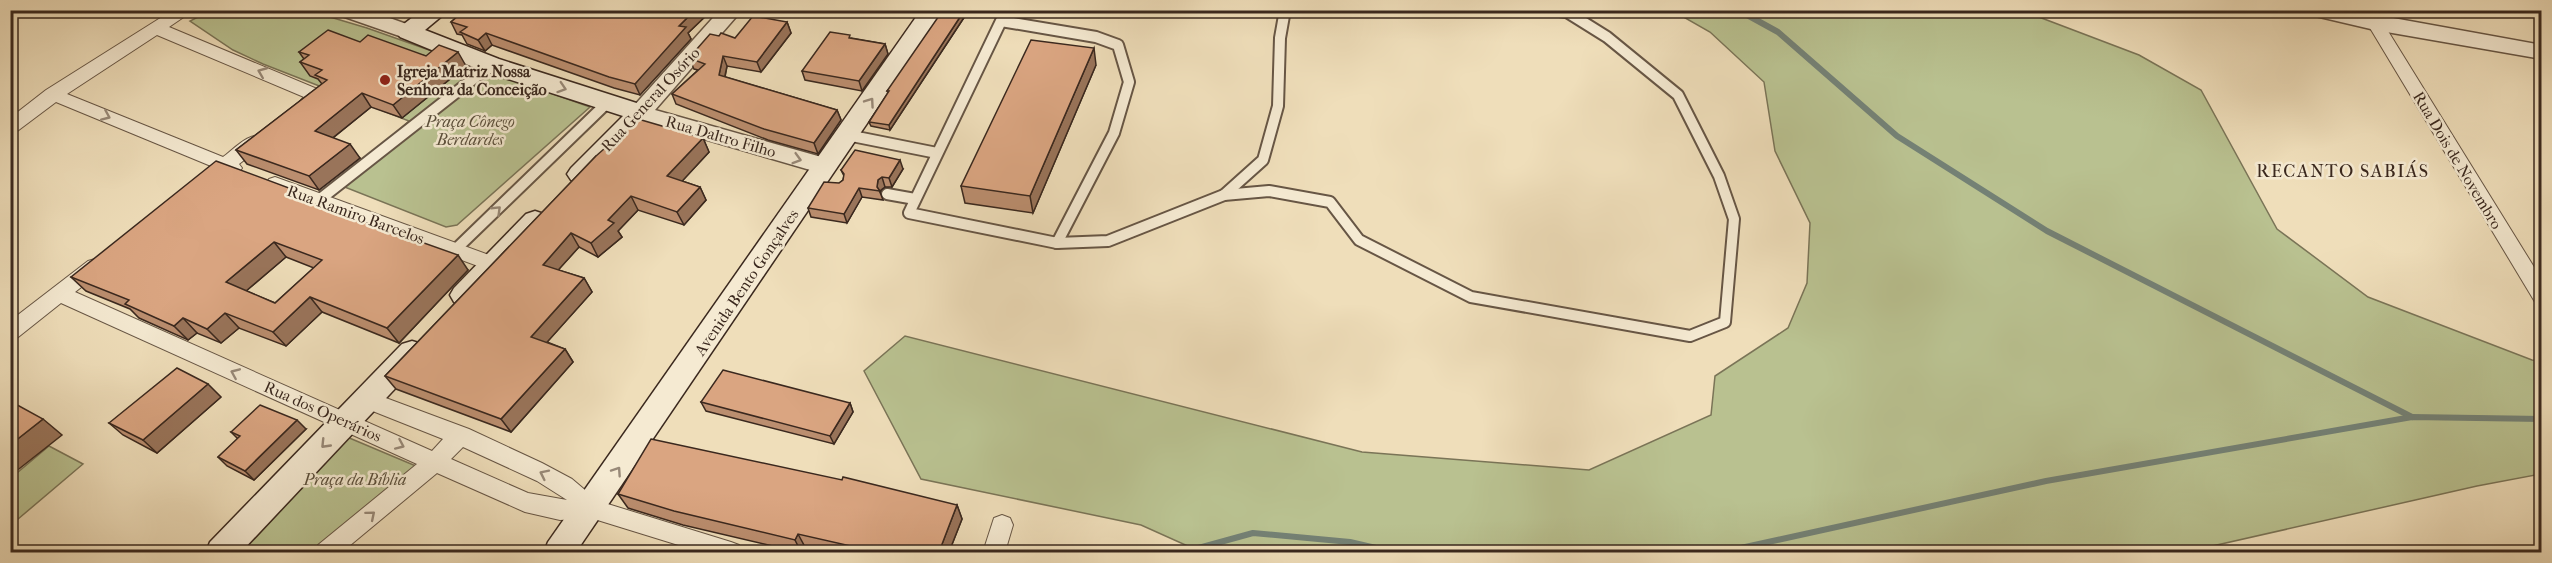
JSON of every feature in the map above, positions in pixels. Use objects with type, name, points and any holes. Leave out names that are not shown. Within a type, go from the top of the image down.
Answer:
[{"type":"main road","points":[[408,32],[438,10]]},
{"type":"main road","name":"Avenida Bento Gonçalves","points":[[558,552],[591,508],[821,176],[933,10]]},
{"type":"main road","name":"Rua Daltro Filho","points":[[408,32],[491,65],[640,113]]},
{"type":"main road","name":"Rua General Osório","points":[[221,552],[493,264],[640,113]]},
{"type":"street","points":[[10,128],[52,94],[186,10]]},
{"type":"street","name":"Rua Daltro Filho","points":[[346,10],[408,32]]},
{"type":"street","name":"Rua General Osório","points":[[640,113],[732,10]]},
{"type":"street","points":[[2318,10],[2375,23],[2541,52]]},
{"type":"street","name":"Rua Dois de Novembro","points":[[2375,23],[2541,297]]},
{"type":"street","points":[[156,28],[316,95],[310,103],[291,117]]},
{"type":"street","name":"Rua Ramiro Barcelos","points":[[52,94],[224,165],[493,264]]},
{"type":"street","name":"Rua Daltro Filho","points":[[640,113],[821,176]]},
{"type":"street","points":[[188,194],[272,131]]},
{"type":"street","points":[[10,332],[105,258]]},
{"type":"street","name":"Rua dos Operários","points":[[59,294],[525,502],[560,510],[591,508],[730,552]]},
{"type":"street","name":"Rua dos Operários","points":[[366,400],[461,435],[551,477],[576,492],[591,508]]},
{"type":"street","points":[[326,552],[436,461],[461,435]]},
{"type":"street","points":[[994,552],[1002,525]]},
{"type":"lane","points":[[1224,195],[1263,160],[1278,106],[1280,38],[1285,10]]},
{"type":"lane","points":[[1057,243],[1114,133],[1129,82],[1119,45],[1096,38],[1001,21],[909,213],[1057,243],[1108,241],[1224,195],[1269,191],[1330,202],[1359,240],[1471,297],[1690,336],[1725,322],[1734,219],[1719,176],[1678,95],[1607,37],[1566,12],[1552,10]]},
{"type":"lane","points":[[319,200],[491,65]]},
{"type":"lane","points":[[454,250],[608,102]]},
{"type":"lane","points":[[847,135],[937,153]]},
{"type":"lane","points":[[887,194],[915,199]]},
{"type":"green space","name":"Praça Cônego Berdardes","points":[[210,11],[310,11],[367,28],[590,107],[457,225],[446,227],[337,184],[409,121],[233,50],[190,21]]},
{"type":"green space","points":[[1673,11],[2030,11],[2031,14],[2139,55],[2201,90],[2277,229],[2368,297],[2532,360],[2541,361],[2541,474],[2477,486],[2186,552],[1201,552],[1141,525],[921,479],[864,371],[905,336],[1362,452],[1589,470],[1711,415],[1715,376],[1788,328],[1807,283],[1810,223],[1775,151],[1764,82],[1710,32]]},
{"type":"green space","name":"Praça da Bíblia","points":[[347,437],[423,469],[320,552],[232,552]]},
{"type":"green space","points":[[49,446],[83,464],[11,525],[11,478]]},
{"type":"building","points":[[465,10],[695,10],[679,26],[686,27],[635,84],[486,33],[478,40],[460,32],[467,27],[451,22]]},
{"type":"building","points":[[943,10],[964,11],[889,125],[869,122],[889,91],[887,91]]},
{"type":"building","points":[[753,16],[787,22],[757,62],[723,56],[719,75],[837,110],[814,143],[764,129],[672,94],[705,64],[689,58],[710,34],[719,36],[721,33],[735,38]]},
{"type":"building","points":[[328,30],[360,42],[368,35],[426,56],[439,45],[458,52],[393,105],[362,93],[315,131],[350,144],[309,176],[236,150],[327,80],[315,75],[322,70],[300,62],[309,55],[299,52]]},
{"type":"building","points":[[830,32],[850,35],[849,38],[885,44],[859,81],[802,71]]},
{"type":"building","points":[[1031,40],[1094,48],[1030,196],[961,186]]},
{"type":"building","points":[[638,119],[703,138],[667,176],[700,187],[677,212],[631,196],[608,220],[614,223],[591,243],[571,233],[543,265],[584,278],[531,337],[565,349],[501,419],[385,376],[596,156]]},
{"type":"building","points":[[855,150],[900,160],[889,178],[882,177],[878,180],[877,187],[880,191],[859,188],[844,214],[808,208],[824,182],[839,183],[843,180],[844,174],[841,170]]},
{"type":"building","points":[[216,161],[297,191],[293,195],[331,210],[458,255],[387,328],[310,297],[273,332],[225,313],[207,329],[183,318],[174,326],[125,304],[129,300],[71,277]],"holes":[[[274,242],[322,260],[275,303],[226,282]]]},
{"type":"building","points":[[177,368],[208,384],[143,440],[109,423]]},
{"type":"building","points":[[723,370],[850,403],[830,436],[701,402]]},
{"type":"building","points":[[10,401],[43,419],[10,445]]},
{"type":"building","points":[[260,405],[297,420],[245,471],[218,457],[240,436],[231,432]]},
{"type":"building","points":[[651,439],[842,480],[843,477],[957,505],[939,552],[877,552],[798,534],[795,540],[674,511],[618,494]]},
{"type":"waterway","points":[[1738,10],[1778,32],[1897,136],[2047,231],[2412,417]]},
{"type":"waterway","points":[[1699,552],[1727,551],[2046,481],[2412,417]]},
{"type":"waterway","points":[[2412,417],[2542,419]]},
{"type":"waterway","points":[[1184,552],[1253,533],[1350,542],[1393,552]]},
{"type":"place","name":"Igreja Matriz Nossa Senhora da Conceição","points":[[385,80]]},
{"type":"district","name":"RECANTO SABIÁS","points":[[2343,171]]}]
